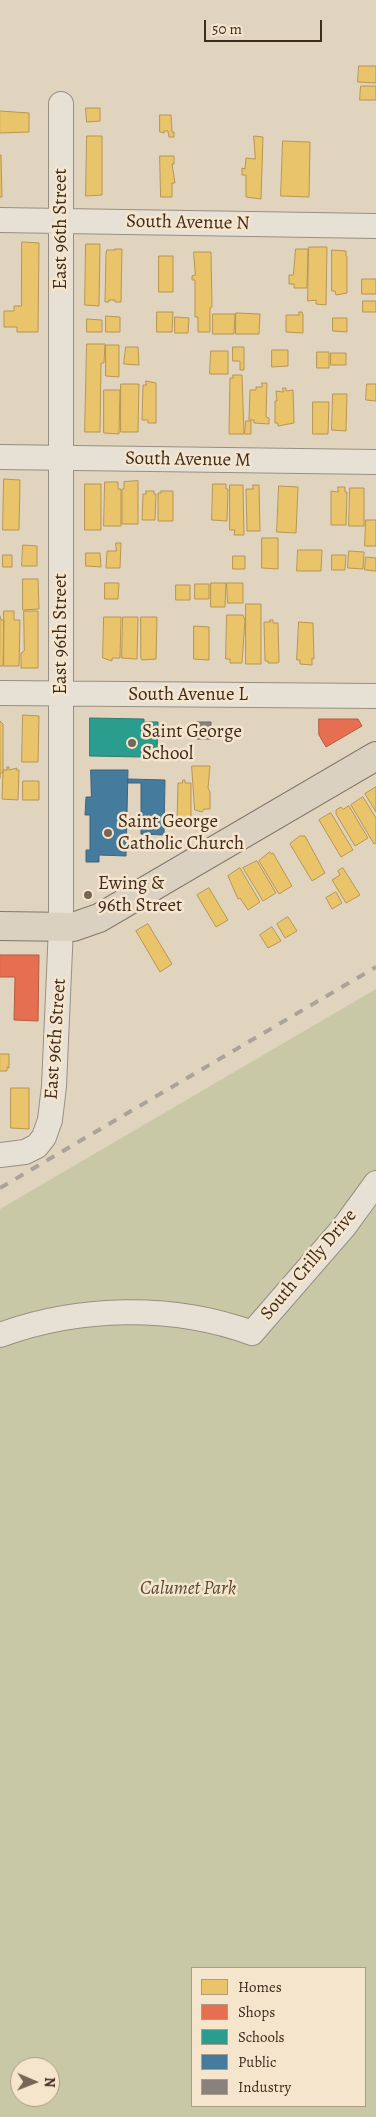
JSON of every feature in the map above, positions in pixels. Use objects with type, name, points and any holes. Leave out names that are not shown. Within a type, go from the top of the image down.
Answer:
[{"type":"main road","points":[[0,926],[62,928],[83,924],[98,918],[376,756]]},
{"type":"street","name":"East 96th Street","points":[[0,1155],[25,1152],[37,1146],[44,1137],[50,1120],[54,1086],[62,928],[61,104]]},
{"type":"street","name":"South Avenue N","points":[[0,220],[376,226]]},
{"type":"street","name":"South Avenue M","points":[[0,457],[376,462]]},
{"type":"street","name":"South Avenue L","points":[[0,693],[376,696]]},
{"type":"street","name":"South Crilly Drive","points":[[0,1335],[86,1314],[125,1313],[202,1318],[252,1333],[344,1227],[376,1183]]},
{"type":"green space","name":"Calumet Park","points":[[376,989],[376,2117],[0,2117],[0,1209]]},
{"type":"building: Homes","points":[[359,66],[376,66],[376,83],[358,82]]},
{"type":"building: Homes","points":[[361,86],[376,86],[376,100],[360,100]]},
{"type":"building: Homes","points":[[86,108],[100,108],[100,121],[87,122]]},
{"type":"building: Homes","points":[[0,111],[29,113],[29,132],[0,133]]},
{"type":"building: Homes","points":[[160,115],[171,115],[174,137],[169,137],[168,131],[160,132]]},
{"type":"building: Homes","points":[[87,136],[102,136],[102,195],[86,196]]},
{"type":"building: Homes","points":[[254,136],[263,137],[261,199],[246,197],[246,175],[242,175],[242,168],[245,169],[246,158],[255,159]]},
{"type":"building: Homes","points":[[283,141],[310,142],[309,197],[281,196]]},
{"type":"building: Homes","points":[[1,155],[2,197],[0,197]]},
{"type":"building: Homes","points":[[160,156],[174,156],[174,164],[172,164],[175,183],[172,183],[172,197],[161,197]]},
{"type":"building: Homes","points":[[22,242],[39,243],[38,332],[17,332],[17,327],[4,327],[4,311],[14,311],[14,306],[21,306]]},
{"type":"building: Homes","points":[[86,244],[100,244],[99,306],[85,305]]},
{"type":"building: Homes","points":[[309,247],[327,247],[326,305],[316,304],[316,300],[308,301]]},
{"type":"building: Homes","points":[[122,249],[121,302],[109,300],[109,302],[105,302],[106,253],[107,250]]},
{"type":"building: Homes","points":[[296,249],[308,249],[307,288],[294,288],[294,284],[289,284],[289,275],[293,275]]},
{"type":"building: Homes","points":[[332,250],[346,251],[347,293],[336,295],[335,291],[332,291]]},
{"type":"building: Homes","points":[[194,252],[211,252],[212,307],[210,308],[210,332],[198,332],[198,317],[195,317],[195,280],[192,280],[192,276],[195,275]]},
{"type":"building: Homes","points":[[159,256],[173,256],[173,292],[159,292]]},
{"type":"building: Homes","points":[[362,279],[376,279],[376,294],[362,294]]},
{"type":"building: Homes","points":[[363,301],[376,301],[376,312],[363,312]]},
{"type":"building: Homes","points":[[157,312],[173,312],[172,332],[157,332]]},
{"type":"building: Homes","points":[[299,312],[302,312],[303,315],[303,333],[286,332],[286,315],[299,315]]},
{"type":"building: Homes","points":[[236,313],[260,314],[259,334],[236,334]]},
{"type":"building: Homes","points":[[213,314],[235,314],[234,334],[213,334]]},
{"type":"building: Homes","points":[[106,316],[120,317],[120,332],[106,332]]},
{"type":"building: Homes","points":[[175,317],[189,318],[188,333],[175,333]]},
{"type":"building: Homes","points":[[333,318],[347,318],[347,332],[333,331]]},
{"type":"building: Homes","points":[[87,319],[102,320],[102,332],[87,332]]},
{"type":"building: Homes","points":[[87,344],[105,344],[104,363],[101,363],[100,432],[85,432]]},
{"type":"building: Homes","points":[[106,345],[119,345],[119,377],[106,376]]},
{"type":"building: Homes","points":[[126,347],[138,347],[139,365],[124,364]]},
{"type":"building: Homes","points":[[233,347],[244,347],[244,370],[240,370],[240,361],[233,361]]},
{"type":"building: Homes","points":[[272,350],[288,350],[288,366],[272,367]]},
{"type":"building: Homes","points":[[211,351],[228,351],[228,374],[210,374]]},
{"type":"building: Homes","points":[[317,352],[329,352],[329,368],[317,368]]},
{"type":"building: Homes","points":[[331,353],[346,353],[346,365],[331,365]]},
{"type":"building: Homes","points":[[233,375],[242,375],[244,434],[229,434],[230,378],[233,378]]},
{"type":"building: Homes","points":[[146,381],[156,383],[156,423],[148,423],[148,420],[142,420],[143,385],[146,385]]},
{"type":"building: Homes","points":[[262,383],[267,383],[266,417],[269,418],[269,424],[254,423],[254,420],[249,420],[250,390],[262,387]]},
{"type":"building: Homes","points":[[121,384],[139,384],[138,432],[121,432]]},
{"type":"building: Homes","points":[[367,384],[376,384],[376,401],[366,400]]},
{"type":"building: Homes","points":[[283,388],[286,388],[286,391],[293,390],[294,423],[278,426],[278,423],[275,423],[276,391],[283,392]]},
{"type":"building: Homes","points":[[104,390],[120,390],[119,434],[104,433]]},
{"type":"building: Homes","points":[[333,394],[347,394],[346,431],[332,430]]},
{"type":"building: Homes","points":[[313,402],[329,402],[328,434],[313,434]]},
{"type":"building: Homes","points":[[246,421],[251,421],[251,434],[245,434]]},
{"type":"building: Homes","points":[[4,479],[20,480],[19,530],[3,530]]},
{"type":"building: Homes","points":[[138,481],[138,524],[122,524],[122,489],[124,489],[124,482]]},
{"type":"building: Homes","points":[[105,482],[118,482],[118,489],[121,489],[121,526],[104,526]]},
{"type":"building: Homes","points":[[85,484],[101,484],[101,530],[85,530]]},
{"type":"building: Homes","points":[[213,484],[226,484],[226,489],[228,489],[227,521],[212,520]]},
{"type":"building: Homes","points":[[230,485],[243,485],[244,535],[234,535],[235,530],[230,530]]},
{"type":"building: Homes","points":[[253,485],[259,485],[260,531],[247,531],[246,489],[253,489]]},
{"type":"building: Homes","points":[[279,486],[298,487],[296,533],[277,532]]},
{"type":"building: Homes","points":[[338,487],[345,487],[345,492],[347,492],[346,525],[331,525],[331,491],[338,492]]},
{"type":"building: Homes","points":[[350,488],[364,488],[364,526],[349,526]]},
{"type":"building: Homes","points":[[146,491],[154,491],[154,494],[156,494],[155,520],[142,520],[143,494],[146,494]]},
{"type":"building: Homes","points":[[161,491],[173,491],[173,521],[158,521],[158,493],[161,493]]},
{"type":"building: Homes","points":[[366,520],[376,520],[376,546],[365,546]]},
{"type":"building: Homes","points":[[262,538],[278,538],[278,569],[262,568]]},
{"type":"building: Homes","points":[[116,543],[121,543],[120,568],[106,568],[107,551],[116,551]]},
{"type":"building: Homes","points":[[23,545],[37,546],[37,566],[22,566]]},
{"type":"building: Homes","points":[[298,550],[322,550],[321,571],[297,571]]},
{"type":"building: Homes","points":[[349,551],[364,552],[363,569],[348,568]]},
{"type":"building: Homes","points":[[86,553],[100,553],[101,567],[86,566]]},
{"type":"building: Homes","points":[[3,555],[12,555],[12,567],[3,567]]},
{"type":"building: Homes","points":[[332,555],[346,555],[345,570],[332,570]]},
{"type":"building: Homes","points":[[233,556],[245,556],[245,569],[233,569]]},
{"type":"building: Homes","points":[[366,557],[376,558],[376,571],[365,570]]},
{"type":"building: Homes","points":[[23,579],[38,579],[39,609],[23,610]]},
{"type":"building: Homes","points":[[105,583],[119,583],[118,599],[105,599]]},
{"type":"building: Homes","points":[[211,583],[226,583],[225,607],[211,607]]},
{"type":"building: Homes","points":[[227,583],[243,583],[243,603],[228,603]]},
{"type":"building: Homes","points":[[195,584],[209,584],[209,599],[195,599]]},
{"type":"building: Homes","points":[[176,585],[190,585],[190,600],[176,600]]},
{"type":"building: Homes","points":[[246,604],[261,604],[261,664],[246,664]]},
{"type":"building: Homes","points":[[4,611],[14,611],[14,620],[20,620],[19,666],[4,666]]},
{"type":"building: Homes","points":[[24,611],[38,611],[38,668],[21,668],[21,653],[24,651]]},
{"type":"building: Homes","points":[[227,615],[243,615],[245,620],[242,663],[230,663],[230,659],[226,659]]},
{"type":"building: Homes","points":[[0,616],[1,620],[4,620],[3,666],[0,666]]},
{"type":"building: Homes","points":[[104,617],[121,617],[120,658],[112,658],[112,661],[103,658]]},
{"type":"building: Homes","points":[[123,617],[138,617],[137,659],[122,658]]},
{"type":"building: Homes","points":[[141,617],[157,617],[156,659],[142,660],[141,658]]},
{"type":"building: Homes","points":[[270,620],[273,620],[273,623],[278,623],[279,662],[277,663],[265,661],[264,622],[270,622]]},
{"type":"building: Homes","points":[[299,622],[313,623],[314,659],[312,658],[312,665],[300,664],[300,660],[297,660]]},
{"type":"building: Homes","points":[[194,626],[209,627],[209,660],[194,659]]},
{"type":"building: Homes","points":[[23,715],[39,716],[38,762],[22,762]]},
{"type":"building: Homes","points":[[0,721],[3,724],[3,773],[0,773]]},
{"type":"building: Homes","points":[[192,766],[210,766],[208,788],[210,792],[210,809],[204,809],[202,812],[195,810]]},
{"type":"building: Homes","points":[[7,767],[9,767],[9,770],[17,768],[16,770],[19,770],[18,800],[2,799],[3,770],[7,770]]},
{"type":"building: Homes","points":[[185,780],[185,783],[191,783],[191,825],[177,824],[178,783],[182,783]]},
{"type":"building: Homes","points":[[23,781],[39,781],[39,800],[23,800]]},
{"type":"building: Homes","points":[[376,787],[376,812],[365,794]]},
{"type":"building: Homes","points":[[363,797],[376,818],[376,843],[374,844],[351,805]]},
{"type":"building: Homes","points":[[349,806],[368,838],[355,846],[336,814],[336,810]]},
{"type":"building: Homes","points":[[331,813],[353,850],[341,857],[319,820]]},
{"type":"building: Homes","points":[[300,836],[305,836],[325,873],[312,881],[290,844]]},
{"type":"building: Homes","points":[[270,852],[271,854],[273,853],[292,886],[279,894],[259,861]]},
{"type":"building: Homes","points":[[257,861],[276,893],[263,901],[243,868]]},
{"type":"building: Homes","points":[[240,868],[260,902],[248,910],[240,898],[238,899],[228,876]]},
{"type":"building: Homes","points":[[343,868],[360,895],[346,903],[332,880],[340,875],[338,871]]},
{"type":"building: Homes","points":[[209,888],[228,920],[216,927],[197,895]]},
{"type":"building: Homes","points":[[336,892],[342,903],[332,909],[326,898]]},
{"type":"building: Homes","points":[[288,917],[297,931],[285,938],[277,924]]},
{"type":"building: Homes","points":[[148,924],[172,964],[160,972],[136,931]]},
{"type":"building: Homes","points":[[272,927],[281,941],[268,948],[260,935]]},
{"type":"building: Homes","points":[[0,1054],[9,1054],[9,1068],[7,1067],[7,1071],[0,1071]]},
{"type":"building: Homes","points":[[11,1088],[29,1088],[29,1129],[11,1128]]},
{"type":"building: Shops","points":[[319,719],[358,719],[362,726],[326,747],[319,735]]},
{"type":"building: Shops","points":[[0,955],[39,955],[38,1021],[14,1020],[15,977],[0,977]]},
{"type":"building: Schools","name":"Saint George School","points":[[90,718],[144,719],[144,722],[158,722],[157,753],[143,752],[143,757],[90,756]]},
{"type":"building: Public","name":"Saint George Catholic Church","points":[[91,770],[128,770],[126,856],[99,855],[99,862],[86,862],[86,850],[90,850],[90,815],[85,815],[86,797],[91,797]]},
{"type":"building: Public","points":[[128,779],[165,780],[164,835],[141,834],[141,783],[128,783]]},
{"type":"building: Industry","points":[[197,722],[211,722],[211,739],[197,739]]},
{"type":"railway","points":[[0,1188],[376,967]]},
{"type":"place","name":"Saint George School","points":[[132,743]]},
{"type":"place","name":"Saint George Catholic Church","points":[[108,833]]},
{"type":"place","name":"Ewing & 96th Street","points":[[88,895]]}]
